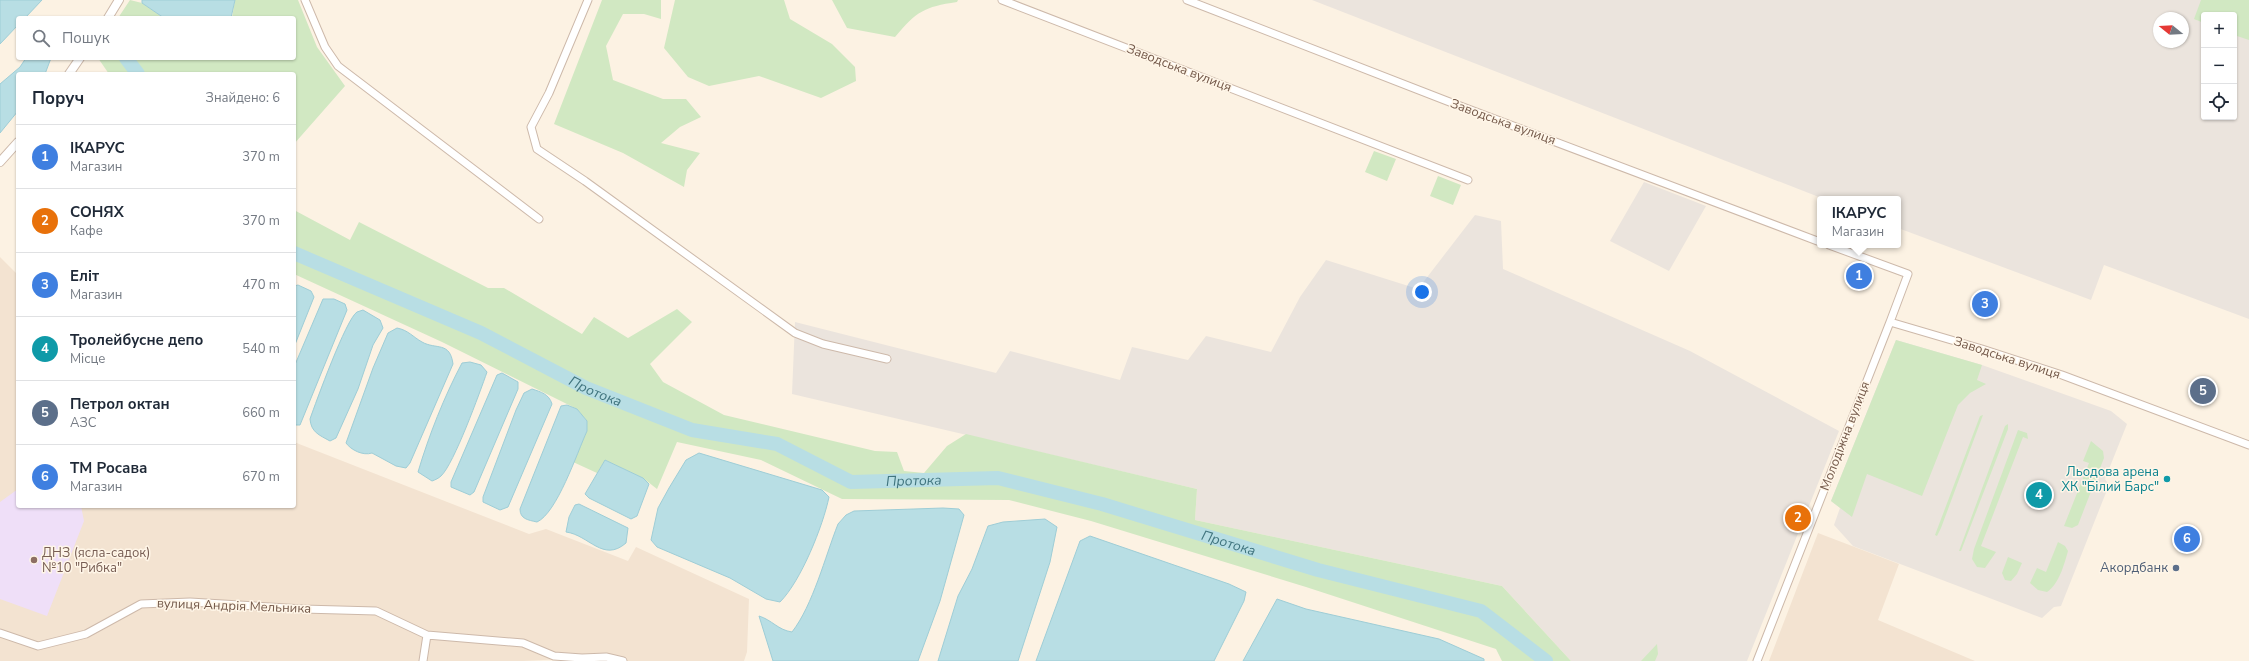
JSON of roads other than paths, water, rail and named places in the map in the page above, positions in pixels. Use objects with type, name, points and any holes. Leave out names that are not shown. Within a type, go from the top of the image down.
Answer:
[{"type":"street","points":[[109,16],[119,0]]},
{"type":"street","points":[[304,0],[325,46],[338,66],[539,219]]},
{"type":"street","points":[[588,0],[549,93],[532,127],[537,150],[585,181],[795,332],[823,344],[886,359]]},
{"type":"street","name":"Заводська вулиця","points":[[1002,0],[1468,180]]},
{"type":"street","name":"Заводська вулиця","points":[[1187,0],[1447,102],[1817,241]]},
{"type":"street","points":[[70,72],[79,60]]},
{"type":"street","points":[[0,162],[16,144]]},
{"type":"street","points":[[1837,248],[1908,274],[1890,322]]},
{"type":"street","name":"Заводська вулиця","points":[[1890,322],[1982,349],[2062,375],[2249,445]]},
{"type":"street","name":"Молодіжна вулиця","points":[[1757,661],[1890,322]]},
{"type":"street","points":[[2236,441],[2249,450]]},
{"type":"street","name":"вулиця Андрія Мельника","points":[[0,633],[38,646],[86,634],[141,604],[190,602],[303,609],[376,611],[427,635],[523,643],[554,656],[582,658],[606,656],[622,661]]},
{"type":"street","points":[[423,661],[427,635]]},
{"type":"water","points":[[0,0],[42,0],[27,16],[16,16],[16,27],[0,44]]},
{"type":"water","points":[[142,0],[235,0],[231,16],[161,16],[142,3]]},
{"type":"water","points":[[25,60],[50,60],[46,72],[16,72],[16,113],[0,133],[0,84],[20,67]]},
{"type":"water","points":[[296,286],[311,291],[314,297],[296,342]]},
{"type":"water","points":[[323,299],[334,299],[345,304],[347,310],[300,425],[296,425],[296,362]]},
{"type":"water","points":[[363,310],[380,320],[383,328],[373,345],[358,389],[336,438],[330,441],[319,435],[314,430],[310,419],[346,329],[357,312]]},
{"type":"water","points":[[397,328],[407,332],[422,342],[446,349],[449,352],[453,364],[410,463],[406,468],[396,466],[372,453],[365,454],[358,452],[346,443],[373,368],[388,333]]},
{"type":"water","points":[[470,362],[481,365],[487,372],[453,458],[441,476],[432,481],[418,472],[422,458],[437,416],[455,376],[462,363]]},
{"type":"water","points":[[502,373],[518,382],[518,389],[474,492],[470,495],[451,487],[451,482],[497,375]]},
{"type":"water","points":[[532,389],[547,396],[552,404],[508,507],[500,510],[483,502],[483,497],[516,410],[524,393]]},
{"type":"water","points":[[567,405],[577,409],[587,421],[587,431],[566,481],[552,507],[537,522],[528,520],[521,515],[520,509],[561,406]]},
{"type":"water","points":[[699,453],[822,490],[829,497],[822,523],[803,567],[796,581],[780,602],[766,599],[730,578],[657,547],[651,540],[658,508],[669,488],[686,460]]},
{"type":"water","points":[[605,460],[643,478],[649,484],[637,516],[631,519],[589,498],[585,494]]},
{"type":"water","points":[[579,504],[628,528],[626,543],[618,548],[610,550],[603,549],[574,534],[566,532],[569,517],[575,505]]},
{"type":"water","points":[[943,508],[959,509],[964,515],[940,601],[918,661],[773,661],[759,616],[787,631],[792,632],[812,595],[838,524],[846,515],[854,511]]},
{"type":"water","points":[[1045,519],[1057,527],[1050,562],[1018,661],[938,661],[958,596],[972,569],[988,526],[1003,522]]},
{"type":"water","points":[[1090,536],[1229,584],[1246,592],[1244,601],[1214,661],[1036,661],[1080,541]]},
{"type":"water","points":[[1277,599],[1306,609],[1439,639],[1484,659],[1484,661],[1243,661]]},
{"type":"waterway","name":"Протока","points":[[128,60],[136,72]]},
{"type":"waterway","name":"Протока","points":[[296,254],[481,333],[586,388],[692,430],[777,444],[851,482],[998,478],[1102,504],[1318,570],[1481,611],[1546,661]]},
{"type":"place","name":"ІКАРУС","points":[[1859,276]]},
{"type":"place","name":"Еліт","points":[[1985,304]]},
{"type":"place","name":"Петрол октан","points":[[2203,391]]},
{"type":"place","name":"Льодова арена ХК \"Білий Барс\"","points":[[2167,479]]},
{"type":"place","name":"Тролейбусне депо","points":[[2039,495]]},
{"type":"place","name":"СОНЯХ","points":[[1798,518]]},
{"type":"place","name":"ТМ Росава","points":[[2187,539]]},
{"type":"place","name":"ДНЗ (ясла-садок) №10 \"Рибка\"","points":[[34,560]]},
{"type":"place","name":"Акордбанк","points":[[2176,568]]}]
